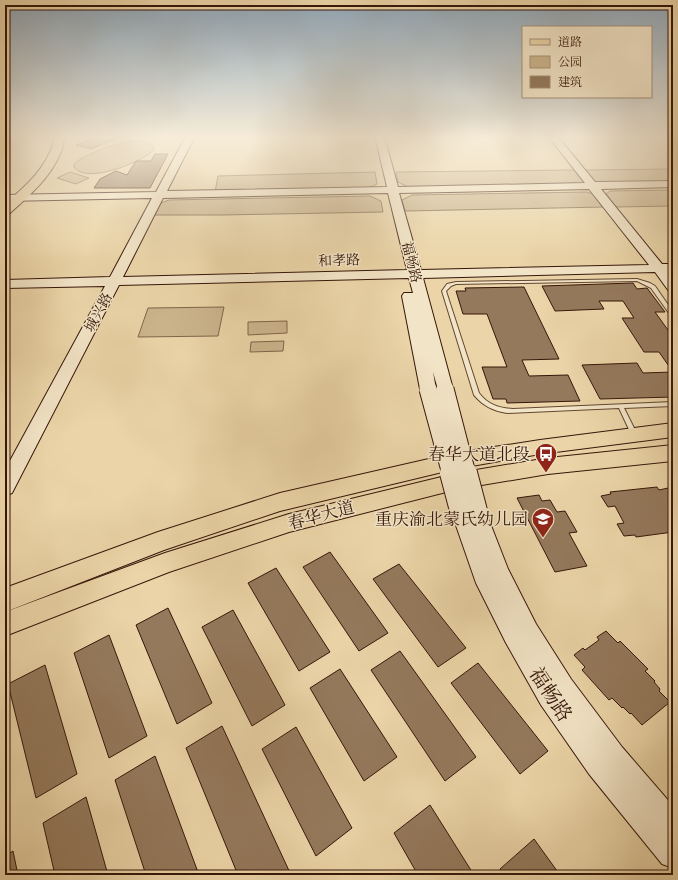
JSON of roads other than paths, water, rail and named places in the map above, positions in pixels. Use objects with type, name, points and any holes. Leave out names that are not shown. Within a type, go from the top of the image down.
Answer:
[{"type":"main road","points":[[5,211],[9,199],[28,177]]},
{"type":"main road","points":[[9,199],[33,177]]},
{"type":"main road","name":"城兴路","points":[[5,488],[169,177]]},
{"type":"main road","name":"福畅路","points":[[386,177],[410,274],[436,389],[469,512],[484,576],[514,635],[550,696],[599,764],[673,853]]},
{"type":"main road","name":"福畅路","points":[[387,177],[390,192]]},
{"type":"main road","points":[[586,177],[673,287]]},
{"type":"main road","points":[[9,199],[595,188],[673,184]]},
{"type":"main road","points":[[595,188],[673,189]]},
{"type":"main road","name":"和孝路","points":[[5,284],[410,274],[526,277],[673,268]]},
{"type":"main road","name":"春华大道","points":[[5,600],[158,542],[280,502],[455,461],[540,447],[673,430]]},
{"type":"main road","name":"春华大道","points":[[5,624],[165,563],[289,523],[458,481],[548,466],[673,453]]},
{"type":"main road","name":"福畅路","points":[[469,512],[528,632],[562,688],[612,757],[673,828]]},
{"type":"lane","points":[[673,315],[653,287],[637,280],[526,277],[456,283],[446,287],[444,291],[476,394],[486,404],[503,411],[673,404]]},
{"type":"lane","points":[[621,407],[635,435]]},
{"type":"place","name":"春华大道北段","points":[[546,474]]},
{"type":"place","name":"重庆渝北蒙氏幼儿园","points":[[543,538]]}]
